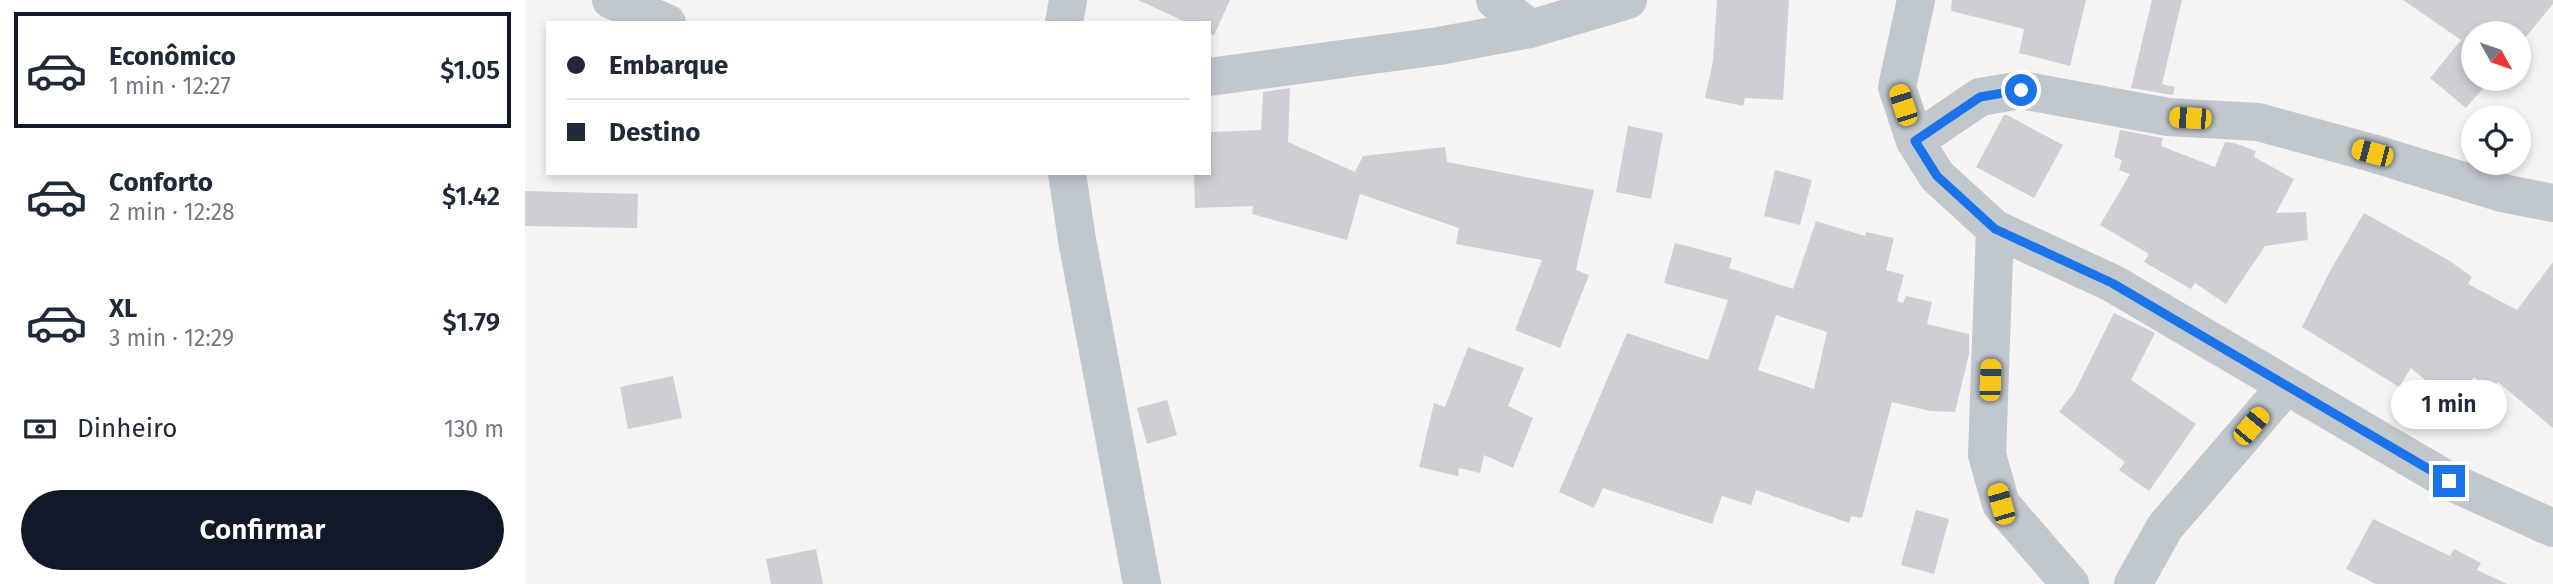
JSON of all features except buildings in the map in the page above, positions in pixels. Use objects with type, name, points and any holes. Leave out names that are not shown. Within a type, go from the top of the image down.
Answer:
[{"type":"lane","points":[[611,0],[662,14]]},
{"type":"lane","points":[[1064,21],[1068,0]]},
{"type":"lane","points":[[1495,0],[1530,29]]},
{"type":"lane","points":[[1211,77],[1439,46],[1530,29],[1628,0]]},
{"type":"lane","points":[[1916,0],[1897,87],[1915,141],[1937,176],[1995,229],[2112,283],[2449,481],[2553,528]]},
{"type":"lane","points":[[1915,141],[1980,97],[2021,90],[2168,117],[2258,122],[2502,193],[2553,203]]},
{"type":"lane","points":[[1067,175],[1076,240],[1142,584]]},
{"type":"lane","points":[[1995,229],[1987,456],[2001,504],[2070,584]]},
{"type":"lane","points":[[2133,584],[2165,527],[2286,386]]},
{"type":"route","points":[[2021,90],[1980,97],[1915,141],[1937,176],[1995,229],[2112,283],[2449,481]]}]
